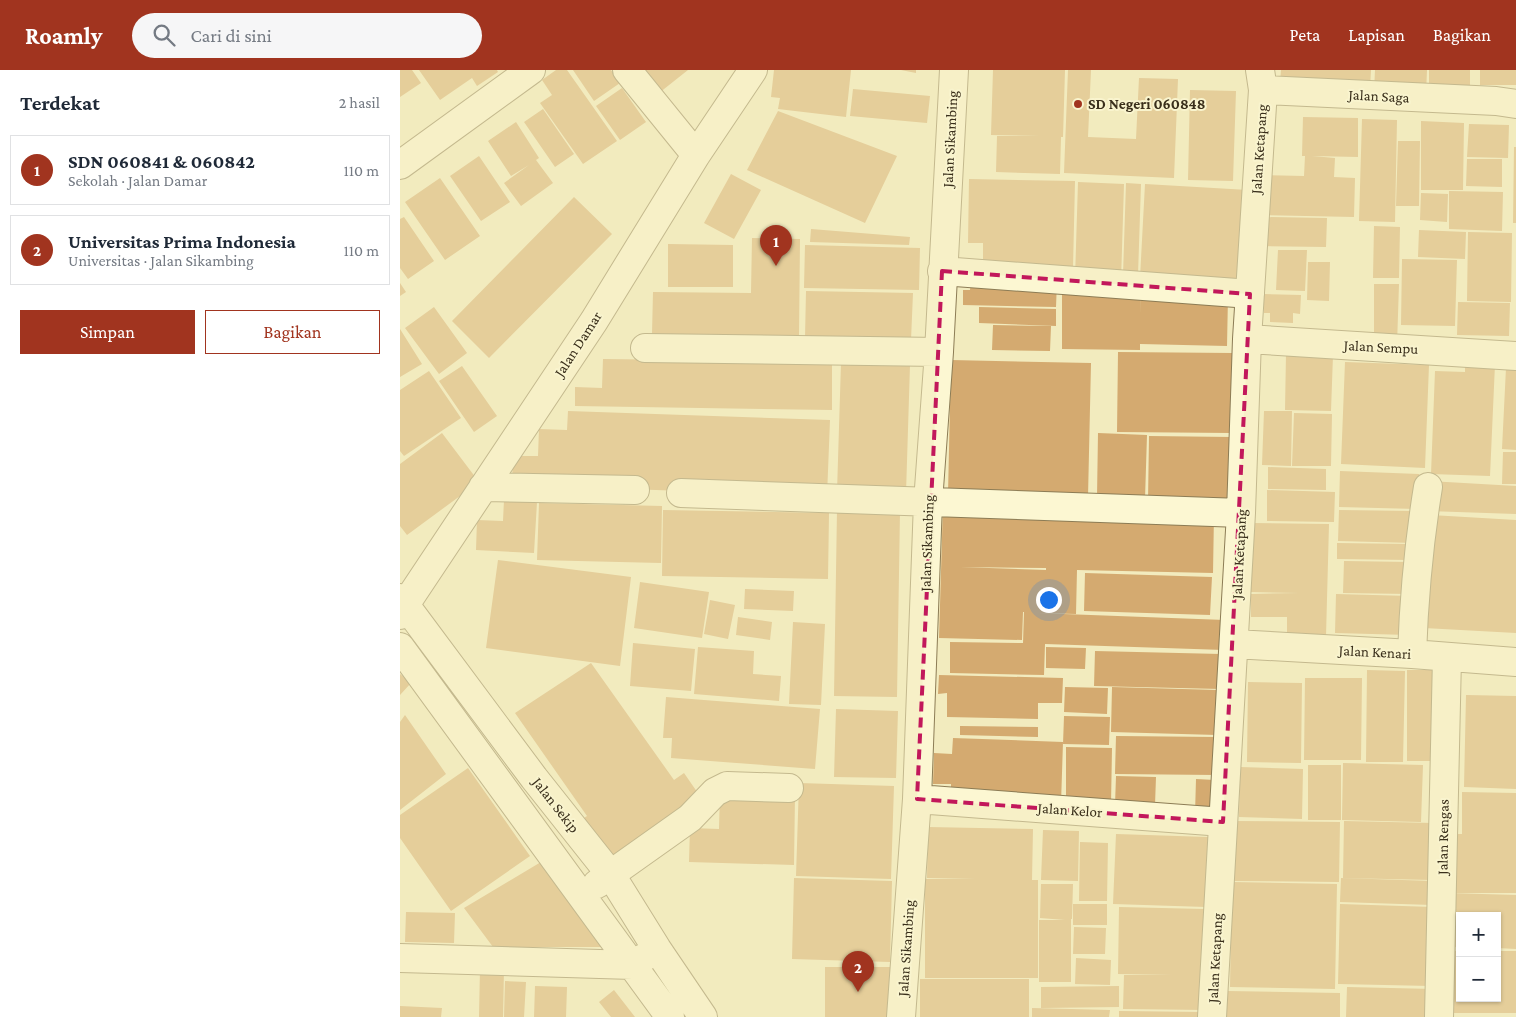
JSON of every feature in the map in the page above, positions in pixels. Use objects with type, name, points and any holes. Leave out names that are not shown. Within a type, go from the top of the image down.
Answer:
[{"type":"street","points":[[400,166],[530,70]]},
{"type":"street","points":[[627,70],[696,155]]},
{"type":"street","name":"Jalan Damar","points":[[402,606],[594,321],[696,155],[753,70]]},
{"type":"street","name":"Jalan Sikambing","points":[[901,1017],[917,799],[928,502],[939,352],[954,70]]},
{"type":"street","name":"Jalan Saga","points":[[1262,80],[1516,104]]},
{"type":"street","name":"Jalan Ketapang","points":[[1212,1017],[1241,513],[1247,339],[1262,80]]},
{"type":"street","points":[[942,271],[1250,294]]},
{"type":"street","name":"Jalan Sempu","points":[[1247,339],[1516,356]]},
{"type":"street","points":[[645,348],[939,352]]},
{"type":"street","points":[[483,486],[635,490]]},
{"type":"street","points":[[1412,654],[1419,542],[1428,486]]},
{"type":"street","points":[[680,493],[1241,513]]},
{"type":"street","name":"Jalan Sekip","points":[[402,606],[534,778],[611,874],[657,949],[703,1017]]},
{"type":"street","name":"Jalan Kenari","points":[[1234,644],[1516,662]]},
{"type":"street","name":"Jalan Sekip","points":[[400,647],[670,1017]]},
{"type":"street","name":"Jalan Rengas","points":[[1439,1017],[1447,657]]},
{"type":"street","points":[[581,895],[690,818],[715,792],[727,786],[789,788]]},
{"type":"street","name":"Jalan Kelor","points":[[917,799],[1223,822]]},
{"type":"street","points":[[400,958],[633,965],[657,949]]},
{"type":"highlighted area","points":[[942,271],[1250,294],[1223,822],[917,799]]},
{"type":"building","points":[[400,70],[412,70],[421,83],[400,97]]},
{"type":"building","points":[[419,70],[497,70],[498,72],[477,86],[472,78],[440,100]]},
{"type":"building","points":[[556,70],[567,70],[617,141],[583,164],[540,103],[552,95],[542,80]]},
{"type":"building","points":[[573,70],[611,70],[620,83],[594,101]]},
{"type":"building","points":[[641,70],[688,70],[659,93]]},
{"type":"building","points":[[774,70],[851,70],[846,117],[778,109],[780,98],[771,97]]},
{"type":"building","points":[[901,70],[916,70],[916,73]]},
{"type":"building","points":[[993,70],[1065,70],[1060,174],[996,172],[997,136],[1040,136],[991,135]]},
{"type":"building","points":[[1068,70],[1091,70],[1088,137],[1136,139],[1139,78],[1178,79],[1174,178],[1064,173]]},
{"type":"building","points":[[1281,70],[1371,70],[1370,88],[1280,83]]},
{"type":"building","points":[[1375,70],[1427,70],[1426,94],[1374,92]]},
{"type":"building","points":[[1429,70],[1470,70],[1470,87],[1429,87]]},
{"type":"building","points":[[1480,70],[1516,70],[1516,85],[1480,85]]},
{"type":"building","points":[[622,88],[646,122],[620,140],[596,106]]},
{"type":"building","points":[[853,89],[930,96],[927,123],[850,116]]},
{"type":"building","points":[[1190,90],[1236,91],[1233,181],[1188,180]]},
{"type":"building","points":[[543,109],[574,154],[555,167],[524,122]]},
{"type":"building","points":[[778,111],[897,156],[865,223],[747,170]]},
{"type":"building","points":[[1303,117],[1358,118],[1358,157],[1312,156],[1335,158],[1334,177],[1355,178],[1354,217],[1264,215],[1265,175],[1304,176],[1305,156],[1302,156]]},
{"type":"building","points":[[1362,119],[1397,120],[1395,222],[1359,221]]},
{"type":"building","points":[[1421,121],[1464,123],[1463,190],[1421,190]]},
{"type":"building","points":[[516,122],[539,158],[536,160],[553,183],[521,206],[504,183],[529,165],[511,176],[488,141]]},
{"type":"building","points":[[1469,124],[1509,125],[1508,158],[1467,157]]},
{"type":"building","points":[[1398,141],[1420,141],[1419,206],[1396,206]]},
{"type":"building","points":[[1514,147],[1516,147],[1516,223],[1513,223]]},
{"type":"building","points":[[479,156],[510,202],[481,221],[450,176]]},
{"type":"building","points":[[1467,159],[1502,159],[1502,187],[1466,186]]},
{"type":"building","points":[[731,174],[761,190],[734,239],[704,223]]},
{"type":"building","points":[[440,178],[480,236],[445,260],[405,202]]},
{"type":"building","points":[[969,179],[1075,181],[1073,268],[983,266],[983,243],[968,243]]},
{"type":"building","points":[[1078,182],[1124,184],[1121,281],[1075,279]]},
{"type":"building","points":[[1126,183],[1141,184],[1138,275],[1123,275]]},
{"type":"building","points":[[1145,184],[1248,190],[1244,284],[1140,278]]},
{"type":"building","points":[[1449,191],[1503,192],[1502,231],[1449,229]]},
{"type":"building","points":[[1421,193],[1448,194],[1447,222],[1420,220]]},
{"type":"building","points":[[574,197],[612,234],[489,358],[452,321]]},
{"type":"building","points":[[404,217],[434,261],[408,279],[400,268],[400,219]]},
{"type":"building","points":[[1263,217],[1327,218],[1326,247],[1262,246]]},
{"type":"building","points":[[1374,226],[1400,227],[1399,278],[1373,278]]},
{"type":"building","points":[[811,229],[910,237],[909,245],[810,242]]},
{"type":"building","points":[[1419,230],[1466,232],[1465,259],[1418,257]]},
{"type":"building","points":[[1468,232],[1512,233],[1511,302],[1467,301]]},
{"type":"building","points":[[752,238],[800,239],[799,336],[652,334],[653,292],[751,293]]},
{"type":"building","points":[[668,244],[733,245],[733,287],[668,287]]},
{"type":"building","points":[[805,245],[920,248],[919,290],[804,288]]},
{"type":"building","points":[[1278,250],[1307,250],[1305,291],[1276,290]]},
{"type":"building","points":[[1402,259],[1457,260],[1455,326],[1401,325]]},
{"type":"building","points":[[1308,262],[1330,262],[1329,301],[1307,300]]},
{"type":"building","points":[[971,279],[1057,281],[1056,307],[963,305],[963,290],[970,290]]},
{"type":"building","points":[[400,283],[406,292],[400,296]]},
{"type":"building","points":[[1374,284],[1399,284],[1397,345],[1374,345]]},
{"type":"building","points":[[1062,290],[1141,290],[1140,314],[1141,294],[1228,296],[1227,346],[1140,344],[1140,350],[1062,349]]},
{"type":"building","points":[[806,291],[913,293],[911,340],[805,338]]},
{"type":"building","points":[[1264,294],[1301,295],[1300,314],[1293,313],[1293,323],[1270,322],[1270,313],[1264,313]]},
{"type":"building","points":[[1458,302],[1510,303],[1509,336],[1457,335]]},
{"type":"building","points":[[434,307],[467,353],[439,374],[405,328]]},
{"type":"building","points":[[979,307],[1056,309],[1056,326],[979,323]]},
{"type":"building","points":[[993,325],[1051,326],[1050,351],[992,350]]},
{"type":"building","points":[[400,329],[422,364],[400,377]]},
{"type":"building","points":[[1118,352],[1232,353],[1231,433],[1117,432]]},
{"type":"building","points":[[1286,354],[1333,355],[1331,411],[1285,410]]},
{"type":"building","points":[[603,359],[832,362],[832,410],[575,406],[575,387],[602,388]]},
{"type":"building","points":[[951,360],[1091,363],[1088,497],[948,494]]},
{"type":"building","points":[[1345,362],[1429,365],[1425,468],[1341,464]]},
{"type":"building","points":[[841,363],[910,365],[906,493],[837,492]]},
{"type":"building","points":[[1465,363],[1495,364],[1490,476],[1431,474],[1435,371],[1465,372]]},
{"type":"building","points":[[462,366],[497,416],[474,432],[439,381]]},
{"type":"building","points":[[1506,368],[1516,369],[1516,450],[1502,449]]},
{"type":"building","points":[[429,371],[461,418],[404,456],[400,451],[400,390]]},
{"type":"building","points":[[568,411],[830,420],[827,496],[512,485],[513,456],[538,456],[539,429],[567,430]]},
{"type":"building","points":[[1264,411],[1292,411],[1291,466],[1262,465]]},
{"type":"building","points":[[1294,413],[1332,414],[1331,466],[1292,466]]},
{"type":"building","points":[[442,433],[479,482],[407,535],[400,526],[400,464]]},
{"type":"building","points":[[1098,433],[1147,435],[1145,499],[1097,497]]},
{"type":"building","points":[[1149,436],[1232,437],[1231,502],[1148,501]]},
{"type":"building","points":[[1503,452],[1516,452],[1516,484],[1502,484]]},
{"type":"building","points":[[1268,467],[1326,469],[1326,490],[1268,489]]},
{"type":"building","points":[[1340,471],[1419,474],[1417,509],[1339,507]]},
{"type":"building","points":[[1429,481],[1516,486],[1516,514],[1428,511]]},
{"type":"building","points":[[1267,490],[1335,492],[1334,522],[1267,521]]},
{"type":"building","points":[[504,500],[537,502],[534,553],[476,550],[477,520],[503,521]]},
{"type":"building","points":[[539,503],[662,506],[661,563],[537,560]]},
{"type":"building","points":[[943,505],[1214,514],[1213,573],[1077,570],[1076,614],[1037,613],[1225,620],[1224,650],[1045,644],[1044,675],[950,673],[950,642],[1023,643],[1024,612],[1022,640],[939,638]],"holes":[[[960,567],[1046,568],[1046,570]]]},
{"type":"building","points":[[663,510],[829,513],[828,579],[662,576]]},
{"type":"building","points":[[837,510],[900,511],[897,697],[834,696]]},
{"type":"building","points":[[1339,510],[1415,511],[1414,543],[1338,541]]},
{"type":"building","points":[[1431,515],[1516,520],[1516,633],[1424,628]]},
{"type":"building","points":[[1251,523],[1329,524],[1326,636],[1287,635],[1287,617],[1251,617],[1251,594],[1299,593],[1250,592]]},
{"type":"building","points":[[1337,543],[1410,544],[1409,560],[1337,559]]},
{"type":"building","points":[[498,560],[631,577],[620,666],[486,648]]},
{"type":"building","points":[[1344,561],[1410,562],[1409,594],[1343,593]]},
{"type":"building","points":[[1085,573],[1212,577],[1210,615],[1084,611]]},
{"type":"building","points":[[640,582],[709,592],[702,638],[634,628]]},
{"type":"building","points":[[745,589],[794,591],[793,611],[744,609]]},
{"type":"building","points":[[1336,594],[1410,596],[1409,635],[1335,633]]},
{"type":"building","points":[[710,600],[735,605],[728,639],[704,634]]},
{"type":"building","points":[[738,617],[772,622],[770,640],[736,635]]},
{"type":"building","points":[[793,622],[825,624],[821,705],[789,704]]},
{"type":"building","points":[[633,643],[695,649],[691,691],[630,686]]},
{"type":"building","points":[[698,647],[754,651],[753,674],[781,676],[779,701],[694,694]]},
{"type":"building","points":[[1046,647],[1086,648],[1085,669],[1046,668]]},
{"type":"building","points":[[1095,651],[1221,654],[1220,689],[1094,686]]},
{"type":"building","points":[[591,663],[674,780],[684,773],[702,799],[614,860],[584,818],[587,816],[515,713]]},
{"type":"building","points":[[1367,670],[1405,671],[1403,762],[1366,762]]},
{"type":"building","points":[[1407,670],[1436,670],[1436,761],[1407,761]]},
{"type":"building","points":[[400,674],[411,683],[400,695]]},
{"type":"building","points":[[939,675],[1063,678],[1062,703],[1038,703],[1038,719],[947,717],[947,693],[938,694]]},
{"type":"building","points":[[1305,678],[1362,678],[1361,760],[1304,760]]},
{"type":"building","points":[[1248,682],[1302,683],[1301,763],[1247,762]]},
{"type":"building","points":[[1065,687],[1108,688],[1107,714],[1064,712]]},
{"type":"building","points":[[1112,687],[1218,690],[1217,735],[1111,732]]},
{"type":"building","points":[[1466,695],[1516,696],[1516,789],[1464,787]]},
{"type":"building","points":[[666,697],[820,709],[815,769],[671,758],[672,738],[663,738]]},
{"type":"building","points":[[836,709],[898,711],[896,778],[834,777]]},
{"type":"building","points":[[405,715],[446,774],[400,810],[400,722]]},
{"type":"building","points":[[1064,716],[1110,717],[1109,745],[1063,744]]},
{"type":"building","points":[[960,726],[1038,727],[1038,737],[960,735]]},
{"type":"building","points":[[1116,736],[1217,737],[1216,775],[1115,774]]},
{"type":"building","points":[[953,738],[1063,742],[1061,804],[951,797],[951,784],[933,784],[934,753],[952,754]]},
{"type":"building","points":[[1066,747],[1112,748],[1111,805],[1066,804]]},
{"type":"building","points":[[1343,763],[1423,765],[1421,822],[1342,820]]},
{"type":"building","points":[[1308,765],[1341,765],[1341,820],[1308,820]]},
{"type":"building","points":[[1240,767],[1303,769],[1302,819],[1239,817]]},
{"type":"building","points":[[468,768],[530,856],[451,911],[400,838],[400,815]]},
{"type":"building","points":[[1116,776],[1156,777],[1155,805],[1115,805]]},
{"type":"building","points":[[1196,779],[1215,780],[1214,814],[1195,814]]},
{"type":"building","points":[[799,783],[894,786],[891,879],[796,876]]},
{"type":"building","points":[[1462,792],[1516,793],[1516,893],[1448,893],[1449,834],[1462,834]]},
{"type":"building","points":[[720,793],[795,795],[794,865],[689,862],[690,828],[719,829]]},
{"type":"building","points":[[1233,821],[1340,822],[1339,882],[1232,881]]},
{"type":"building","points":[[1344,821],[1433,823],[1432,880],[1343,878]]},
{"type":"building","points":[[928,827],[1033,829],[1032,880],[1038,880],[1038,978],[925,978],[925,879],[976,879],[927,878]]},
{"type":"building","points":[[1043,830],[1079,831],[1078,881],[1041,880]]},
{"type":"building","points":[[1116,834],[1208,837],[1206,907],[1113,904]]},
{"type":"building","points":[[1080,842],[1108,843],[1107,901],[1079,901]]},
{"type":"building","points":[[541,862],[602,947],[493,947],[464,908]]},
{"type":"building","points":[[794,878],[892,881],[890,962],[792,959]]},
{"type":"building","points":[[1341,878],[1433,881],[1432,905],[1340,902]]},
{"type":"building","points":[[1232,882],[1337,884],[1335,989],[1230,987]]},
{"type":"building","points":[[1041,884],[1073,884],[1071,982],[1039,982],[1039,920],[1065,920],[1040,918]]},
{"type":"building","points":[[1448,893],[1516,895],[1516,949],[1501,948],[1501,912],[1456,912],[1456,947],[1446,947]]},
{"type":"building","points":[[1073,904],[1107,904],[1107,925],[1073,925]]},
{"type":"building","points":[[1340,904],[1433,907],[1431,986],[1338,984]]},
{"type":"building","points":[[1119,907],[1204,909],[1203,976],[1206,1010],[1123,1009],[1124,975],[1172,975],[1118,974]]},
{"type":"building","points":[[406,912],[455,913],[454,943],[405,942]]},
{"type":"building","points":[[1074,927],[1106,928],[1105,954],[1073,954]]},
{"type":"building","points":[[1442,951],[1456,951],[1456,1002],[1501,1002],[1501,951],[1516,951],[1516,1013],[1442,1013]]},
{"type":"building","points":[[1076,958],[1111,960],[1110,985],[1075,984]]},
{"type":"building","points":[[825,967],[892,967],[891,1017],[825,1017]]},
{"type":"building","points":[[480,969],[504,969],[503,1017],[479,1017]]},
{"type":"building","points":[[920,979],[1029,979],[1029,1017],[920,1017]]},
{"type":"building","points":[[505,981],[526,982],[524,1017],[504,1017]]},
{"type":"building","points":[[535,986],[567,987],[566,1017],[534,1017]]},
{"type":"building","points":[[1119,986],[1119,1007],[1041,1008],[1041,987]]},
{"type":"building","points":[[1347,987],[1434,989],[1433,1017],[1346,1017]]},
{"type":"building","points":[[614,990],[635,1017],[611,1017],[599,1002]]},
{"type":"building","points":[[1227,991],[1340,993],[1340,1017],[1226,1017]]},
{"type":"building","points":[[400,1006],[442,1008],[441,1017],[400,1017]]},
{"type":"building","points":[[1032,1008],[1110,1010],[1109,1017],[1032,1017]]},
{"type":"building","points":[[1119,1011],[1203,1012],[1203,1017],[1119,1017]]},
{"type":"place","name":"SD Negeri 060848","points":[[1078,104]]},
{"type":"place","name":"SDN 060841 & 060842","points":[[776,266]]},
{"type":"place","name":"Universitas Prima Indonesia","points":[[858,992]]}]
